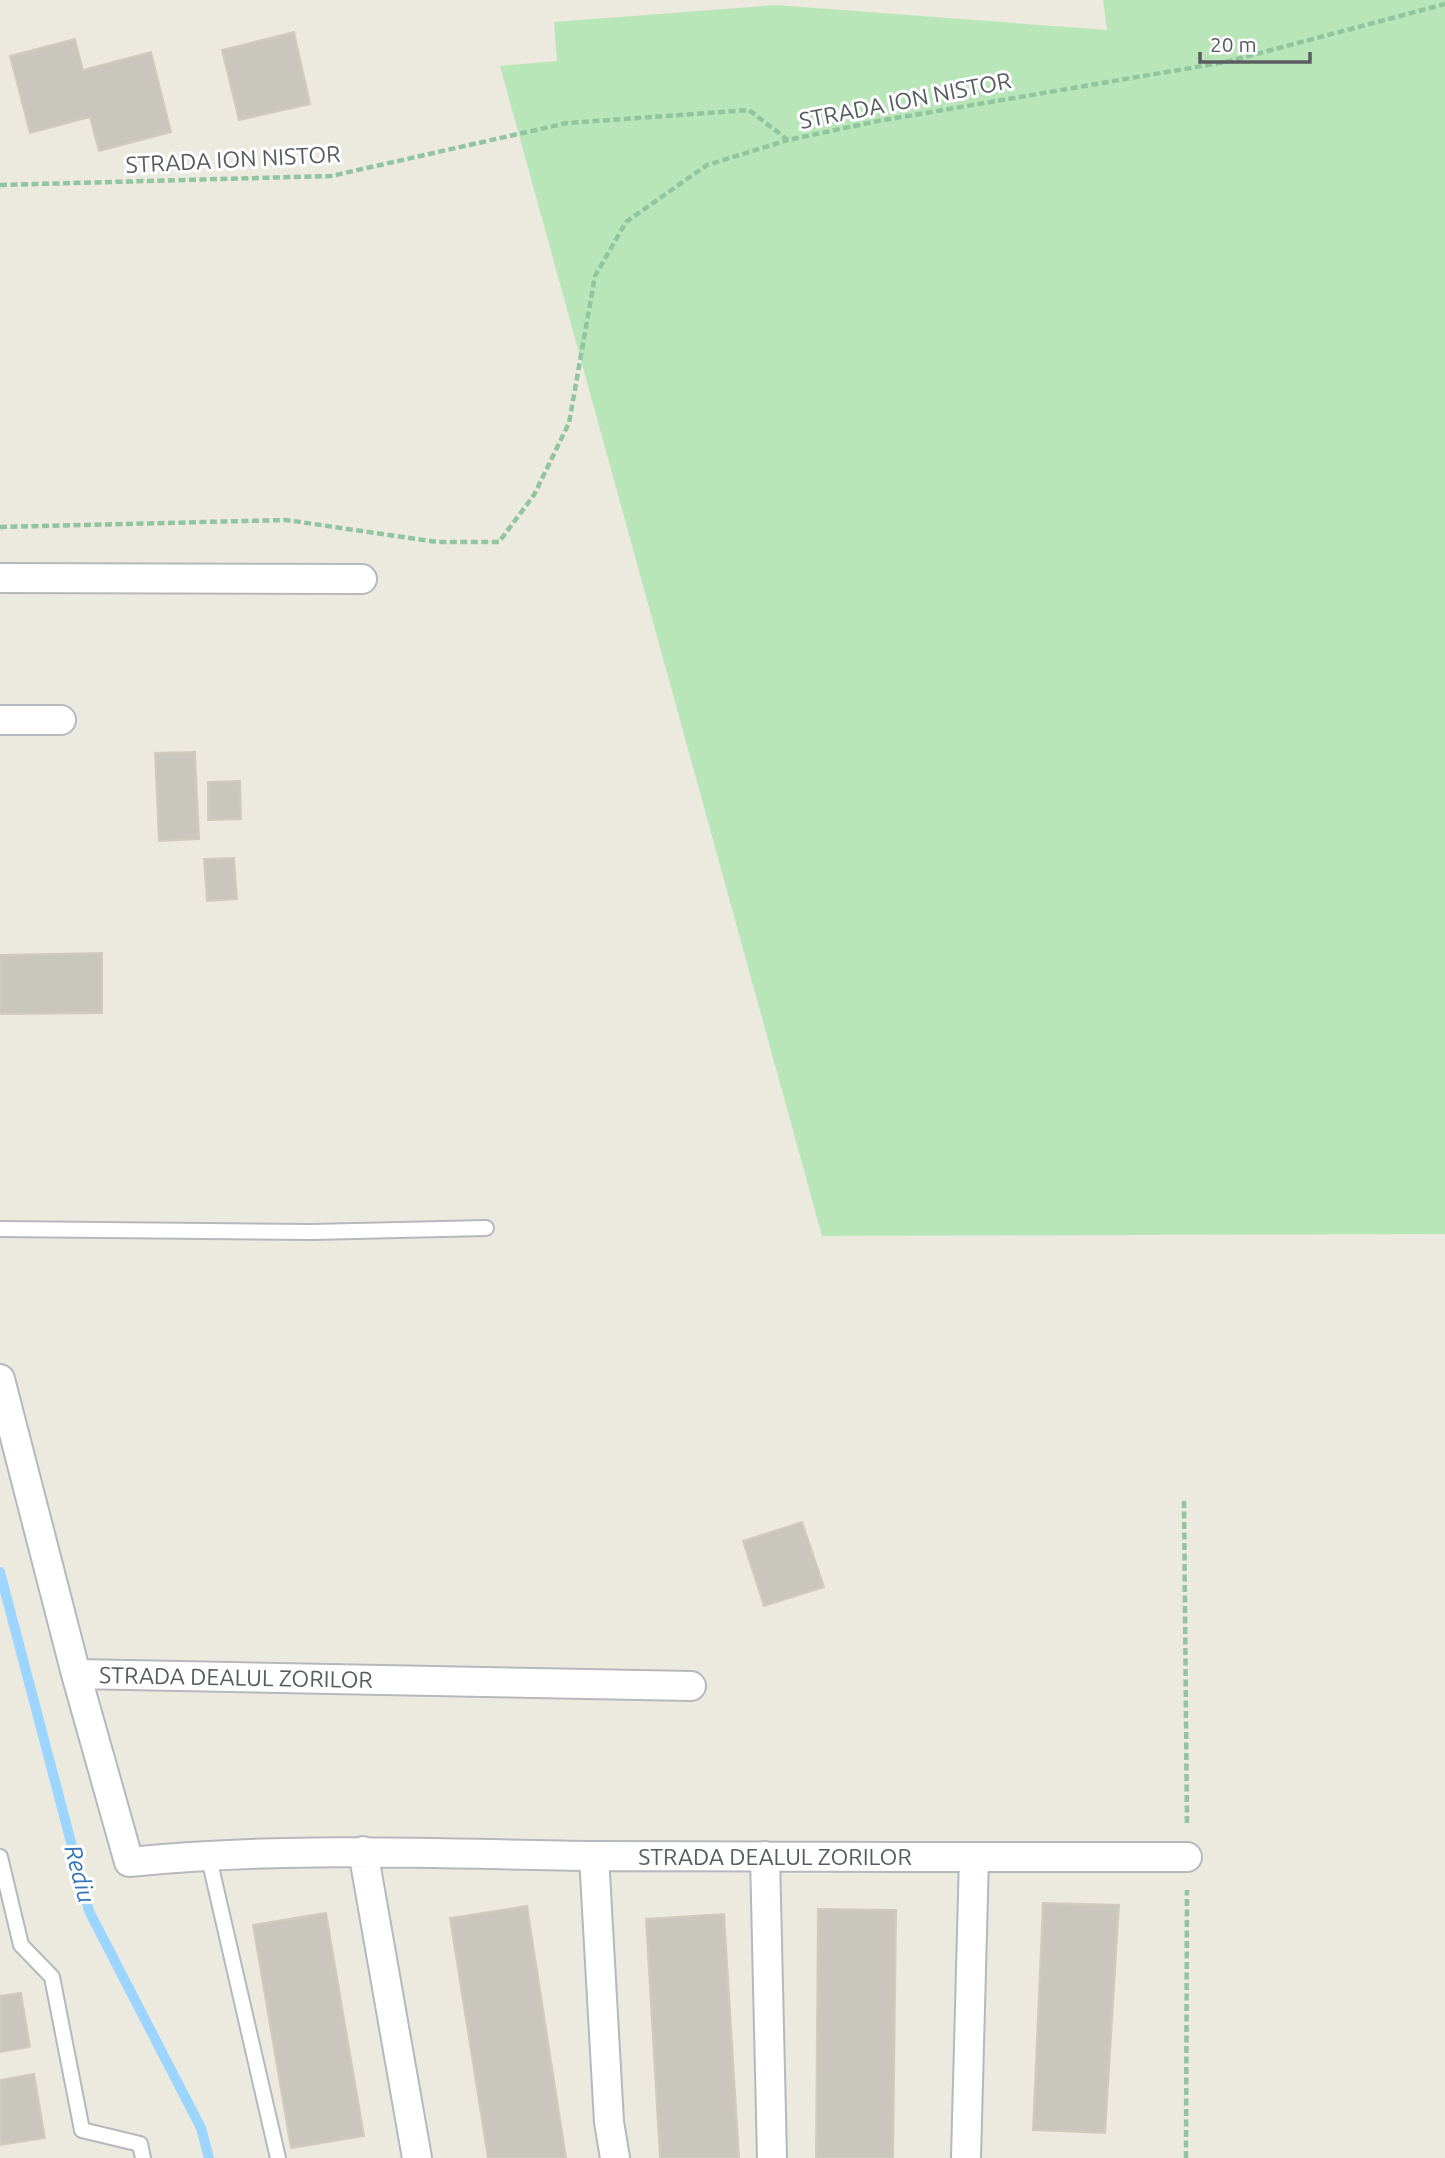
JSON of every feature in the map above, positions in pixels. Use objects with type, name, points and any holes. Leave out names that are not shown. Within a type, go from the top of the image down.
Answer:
[{"type":"street","points":[[0,578],[362,579]]},
{"type":"street","points":[[0,720],[61,720]]},
{"type":"street","name":"STRADA DEALUL ZORILOR","points":[[0,1379],[76,1674],[129,1862],[208,1854],[363,1850],[594,1856],[1187,1857]]},
{"type":"street","name":"STRADA DEALUL ZORILOR","points":[[76,1674],[691,1686]]},
{"type":"street","points":[[363,1850],[417,2158]]},
{"type":"street","points":[[594,1856],[610,2122],[615,2158]]},
{"type":"street","points":[[765,1856],[772,2158]]},
{"type":"street","points":[[966,2158],[974,1857]]},
{"type":"lane","points":[[0,1229],[336,1232],[486,1228]]},
{"type":"lane","points":[[208,1854],[278,2158]]},
{"type":"lane","points":[[0,1857],[21,1945],[52,1976],[82,2130],[140,2144],[143,2158]]},
{"type":"path","name":"STRADA ION NISTOR","points":[[0,185],[331,176],[567,123],[749,110],[788,140],[878,121],[1226,62],[1445,4]]},
{"type":"path","points":[[0,527],[286,520],[438,542],[499,542],[534,495],[569,423],[594,276],[626,222],[707,165],[788,140]]},
{"type":"green space","points":[[1103,0],[1445,0],[1445,1234],[822,1236],[500,66],[557,61],[554,22],[776,5],[1107,30]]},
{"type":"building","points":[[294,32],[310,104],[239,120],[222,50]]},
{"type":"building","points":[[75,39],[83,70],[151,52],[171,132],[99,151],[90,117],[30,133],[10,56]]},
{"type":"building","points":[[195,752],[199,839],[159,841],[155,753]]},
{"type":"building","points":[[240,781],[241,819],[208,820],[208,782]]},
{"type":"building","points":[[234,858],[237,899],[207,901],[204,859]]},
{"type":"building","points":[[102,953],[102,1013],[0,1014],[0,955]]},
{"type":"building","points":[[802,1522],[824,1587],[764,1606],[743,1541]]},
{"type":"building","points":[[1043,1903],[1119,1905],[1105,2133],[1033,2130]]},
{"type":"building","points":[[527,1906],[566,2158],[488,2158],[450,1918]]},
{"type":"building","points":[[818,1909],[896,1910],[893,2158],[816,2158]]},
{"type":"building","points":[[326,1913],[364,2136],[291,2148],[253,1925]]},
{"type":"building","points":[[724,1914],[739,2158],[660,2158],[646,1919]]},
{"type":"building","points":[[21,1993],[30,2047],[0,2052],[0,1996]]},
{"type":"building","points":[[34,2074],[45,2138],[0,2145],[0,2080]]},
{"type":"waterway","name":"Rediu","points":[[0,1572],[89,1911],[201,2128],[209,2158]]}]
